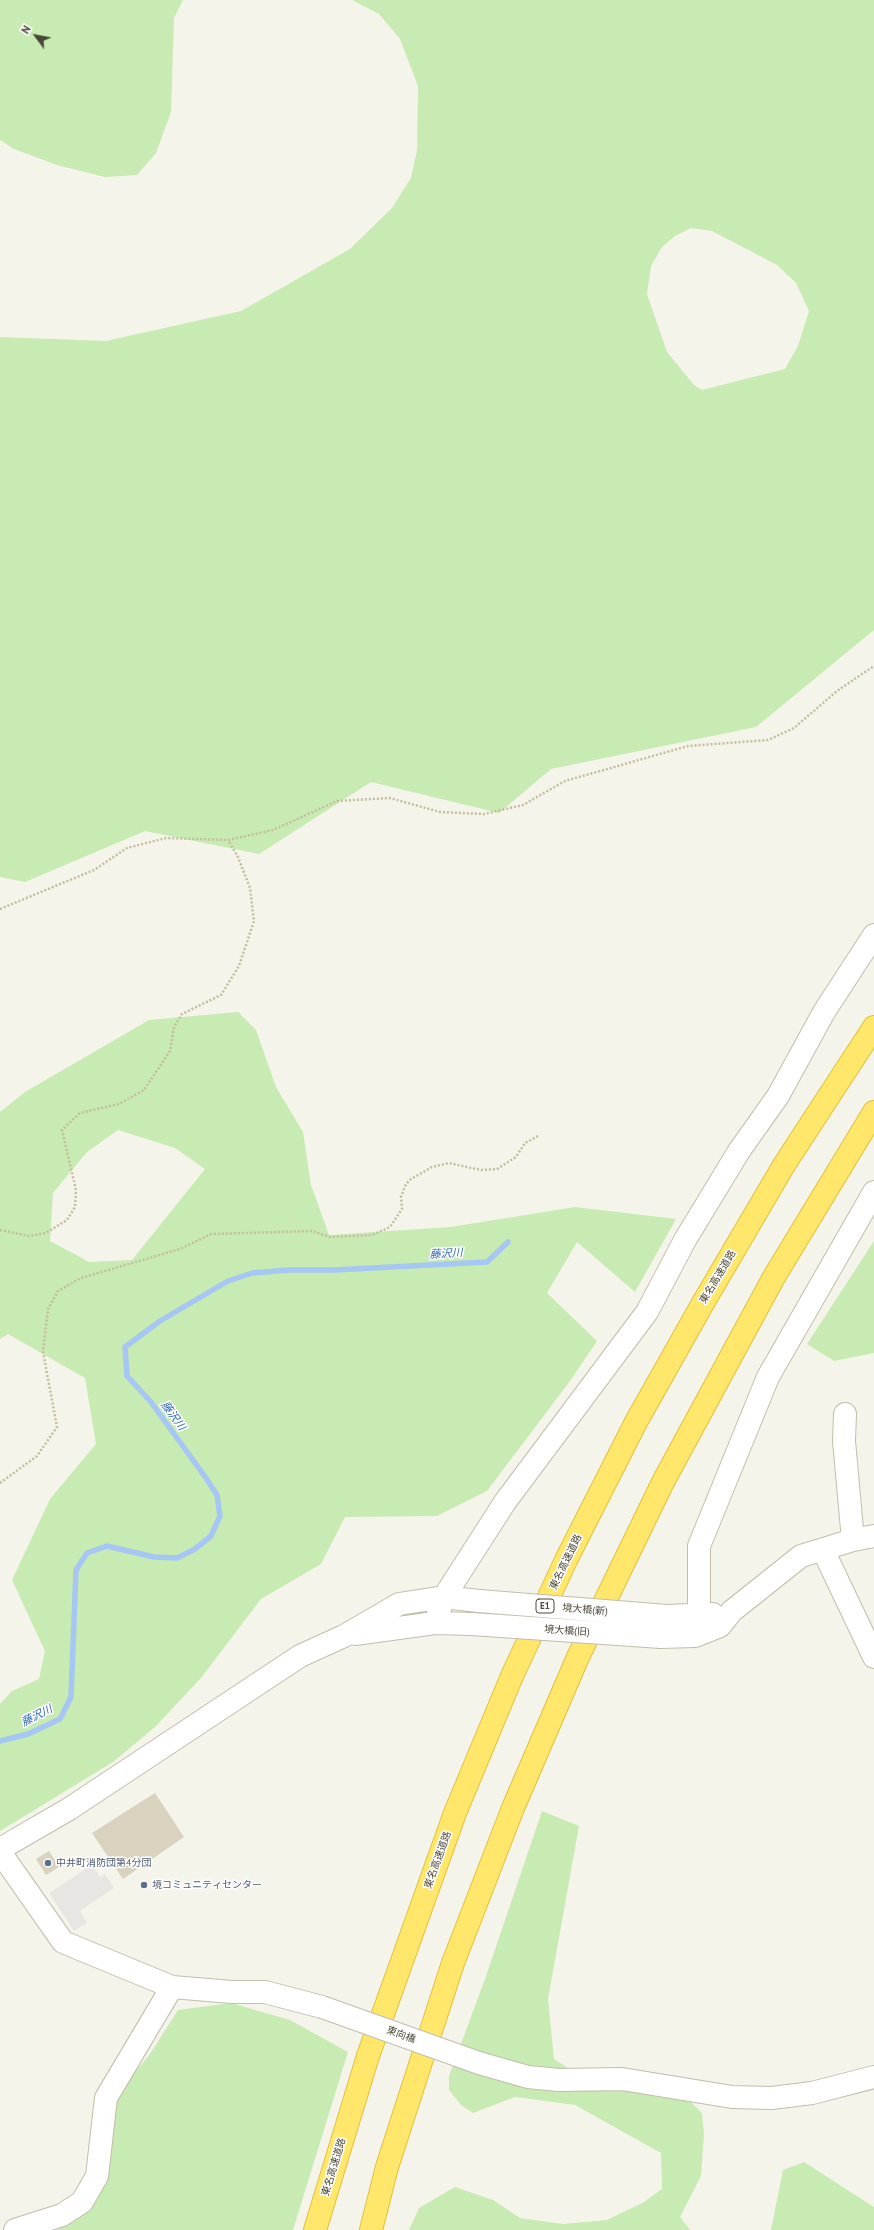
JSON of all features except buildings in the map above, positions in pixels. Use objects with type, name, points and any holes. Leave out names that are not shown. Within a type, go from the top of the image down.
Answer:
[{"type":"highway","name":"東名高速道路","points":[[315,2230],[368,2056],[455,1813],[512,1676],[567,1558],[636,1422],[702,1303],[784,1165],[874,1027]]},
{"type":"highway","points":[[370,2230],[389,2160],[453,1963],[513,1808],[578,1657],[663,1482],[774,1277],[874,1112]]},
{"type":"street","points":[[435,1623],[444,1597],[506,1502],[647,1312],[685,1240],[739,1151],[778,1096],[824,1012],[874,935]]},
{"type":"street","points":[[699,1615],[700,1546],[768,1377],[874,1192]]},
{"type":"street","points":[[845,1414],[844,1442],[864,1538]]},
{"type":"street","name":"境大橋(旧)","points":[[344,1636],[435,1623],[472,1624],[661,1637],[696,1636],[720,1626],[732,1611],[801,1556],[864,1538]]},
{"type":"street","points":[[822,1550],[874,1657]]},
{"type":"street","name":"境大橋(新)","points":[[344,1636],[399,1604],[444,1597],[667,1616],[699,1615],[732,1611]]},
{"type":"street","points":[[0,1850],[69,1809],[300,1656],[344,1636]]},
{"type":"street","name":"東向橋","points":[[0,1850],[63,1942],[172,1987],[232,1992],[265,1992],[322,2007],[479,2063],[528,2077],[559,2080],[622,2079],[732,2097],[772,2098],[812,2094],[874,2077]]},
{"type":"street","points":[[15,2230],[39,2224],[62,2215],[82,2202],[97,2176],[106,2098],[172,1987]]},
{"type":"path","points":[[0,909],[94,870],[127,848],[166,838],[228,840],[273,830],[337,801],[390,798],[440,812],[484,814],[523,805],[566,782],[688,746],[768,740],[794,728],[837,691],[874,666]]},
{"type":"path","points":[[0,1230],[29,1236],[46,1233],[67,1220],[75,1207],[76,1190],[62,1130],[80,1113],[119,1104],[144,1090],[170,1051],[174,1027],[182,1014],[221,995],[239,966],[254,921],[250,888],[238,857],[228,840]]},
{"type":"path","points":[[0,1483],[37,1456],[57,1427],[43,1352],[48,1309],[58,1291],[81,1278],[180,1249],[211,1234],[312,1231],[330,1237],[372,1235],[390,1227],[402,1209],[401,1197],[406,1184],[411,1179],[432,1167],[449,1164],[481,1170],[497,1169],[516,1157],[524,1143],[538,1136]]},
{"type":"green space","points":[[0,0],[183,0],[174,18],[171,112],[156,153],[137,175],[105,177],[57,165],[14,149],[0,140]]},
{"type":"green space","points":[[352,0],[874,0],[874,630],[756,727],[551,769],[499,813],[371,782],[259,854],[145,831],[25,882],[0,877],[0,337],[106,341],[241,311],[350,249],[392,208],[411,178],[417,150],[418,86],[400,39],[379,14]],"holes":[[[691,228],[712,231],[777,265],[796,283],[809,311],[798,346],[785,369],[702,390],[694,385],[667,352],[647,294],[651,266],[662,247],[675,236]]]},
{"type":"green space","points":[[238,1012],[256,1030],[276,1087],[303,1132],[311,1185],[329,1235],[451,1227],[575,1207],[676,1219],[635,1292],[577,1242],[547,1293],[597,1341],[570,1381],[487,1491],[437,1516],[345,1517],[321,1564],[261,1599],[201,1678],[155,1727],[113,1762],[0,1831],[0,1704],[12,1691],[39,1679],[45,1651],[12,1580],[50,1499],[96,1444],[85,1378],[8,1334],[0,1339],[0,1112],[25,1092],[149,1020]],"holes":[[[118,1130],[175,1148],[205,1169],[132,1260],[89,1262],[50,1241],[53,1193],[87,1152]]]},
{"type":"green space","points":[[874,1241],[874,1353],[834,1361],[807,1344]]},
{"type":"green space","points":[[542,1811],[579,1826],[548,1999],[554,2059],[572,2071],[689,2100],[702,2113],[704,2134],[701,2176],[680,2217],[690,2230],[409,2230],[419,2208],[455,2187],[493,2200],[520,2218],[563,2224],[607,2220],[644,2202],[662,2189],[661,2153],[575,2105],[515,2097],[473,2113],[461,2105],[449,2090],[449,2076],[485,1979]]},
{"type":"green space","points":[[231,2003],[290,2020],[348,2052],[293,2230],[57,2230],[80,2214],[111,2101],[150,2054],[178,2010]]},
{"type":"green space","points":[[804,2162],[874,2207],[874,2230],[771,2230],[783,2170]]},
{"type":"shaded area","points":[[92,1865],[100,1877],[105,1874],[114,1888],[80,1911],[87,1923],[74,1931],[49,1893]]},
{"type":"waterway","name":"藤沢川","points":[[0,1741],[28,1734],[60,1719],[71,1697],[76,1570],[87,1553],[107,1546],[154,1557],[177,1558],[195,1549],[211,1536],[220,1516],[217,1495],[206,1478],[151,1402],[127,1376],[125,1347],[160,1321],[228,1281],[252,1273],[289,1270],[334,1270],[487,1262],[508,1242]]},
{"type":"place","name":"中井町消防団第4分団","points":[[48,1863]]},
{"type":"place","name":"境コミュニティセンター","points":[[144,1885]]}]
